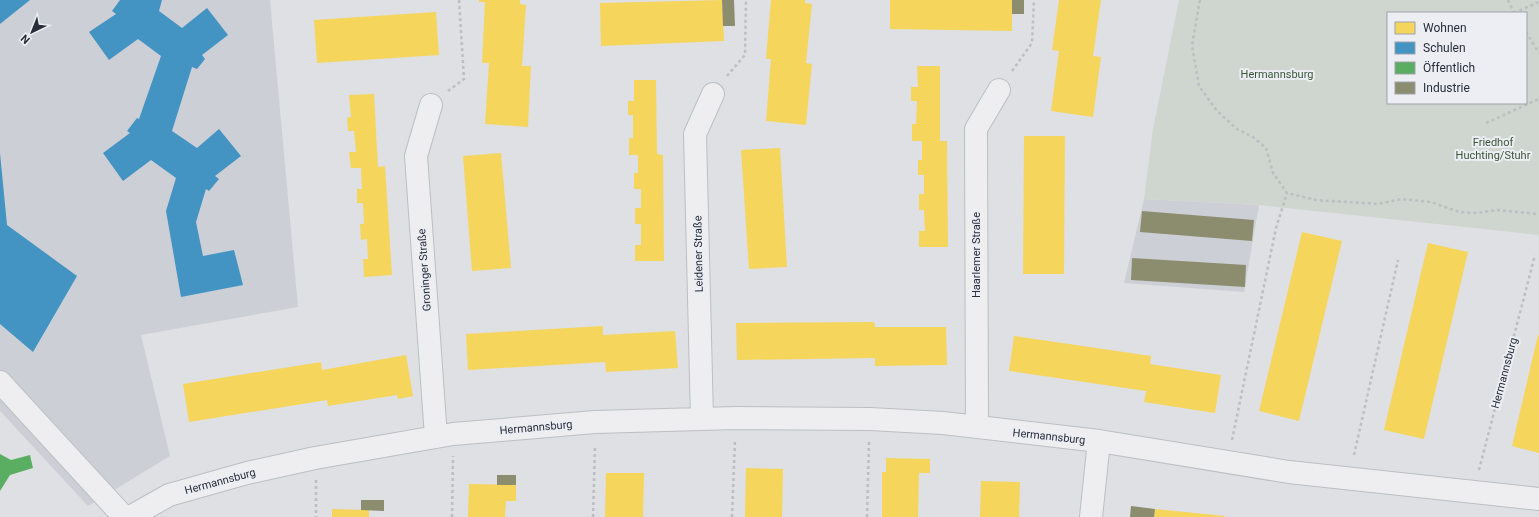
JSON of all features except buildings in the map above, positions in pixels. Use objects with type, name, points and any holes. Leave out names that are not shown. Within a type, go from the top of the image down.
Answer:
[{"type":"street","name":"Haarlemer Straße","points":[[977,427],[976,129],[999,90]]},
{"type":"street","name":"Leidener Straße","points":[[702,419],[695,134],[713,94]]},
{"type":"street","name":"Groninger Straße","points":[[431,105],[416,156],[444,435]]},
{"type":"street","points":[[0,382],[124,517]]},
{"type":"street","name":"Hermannsburg","points":[[130,517],[169,495],[248,473],[316,458],[444,435],[595,422],[736,418],[870,419],[977,427],[1099,441],[1227,462],[1349,479],[1539,499]]},
{"type":"street","points":[[1091,517],[1099,441]]},
{"type":"path","points":[[431,105],[464,79],[459,0]]},
{"type":"path","points":[[713,94],[745,54],[746,0]]},
{"type":"path","points":[[999,90],[1032,43],[1034,0]]},
{"type":"path","points":[[1200,0],[1192,45],[1199,86],[1216,111],[1237,129],[1253,137],[1266,148],[1273,172],[1287,193],[1316,200],[1378,204],[1401,199],[1431,202],[1458,212],[1476,213],[1498,210],[1539,214]]},
{"type":"path","points":[[1508,0],[1514,12]]},
{"type":"path","points":[[1516,12],[1539,2]]},
{"type":"path","points":[[1527,34],[1539,53]]},
{"type":"path","points":[[1486,124],[1539,99]]},
{"type":"path","points":[[1227,462],[1276,228],[1287,193]]},
{"type":"path","name":"Hermannsburg","points":[[1473,492],[1535,254]]},
{"type":"path","points":[[1349,479],[1398,260]]},
{"type":"path","points":[[732,517],[736,418]]},
{"type":"path","points":[[867,517],[870,419]]},
{"type":"path","points":[[594,517],[595,422]]},
{"type":"path","points":[[444,435],[452,517]]},
{"type":"path","points":[[316,458],[316,517]]},
{"type":"shaded area","points":[[0,0],[270,0],[298,307],[141,335],[170,456],[88,506],[0,411]]},
{"type":"shaded area","points":[[1144,199],[1259,205],[1244,292],[1124,283]]},
{"type":"green space","name":"Friedhof Huchting/Stuhr","points":[[1179,0],[1539,0],[1539,235],[1259,205],[1144,199],[1153,129]]}]
